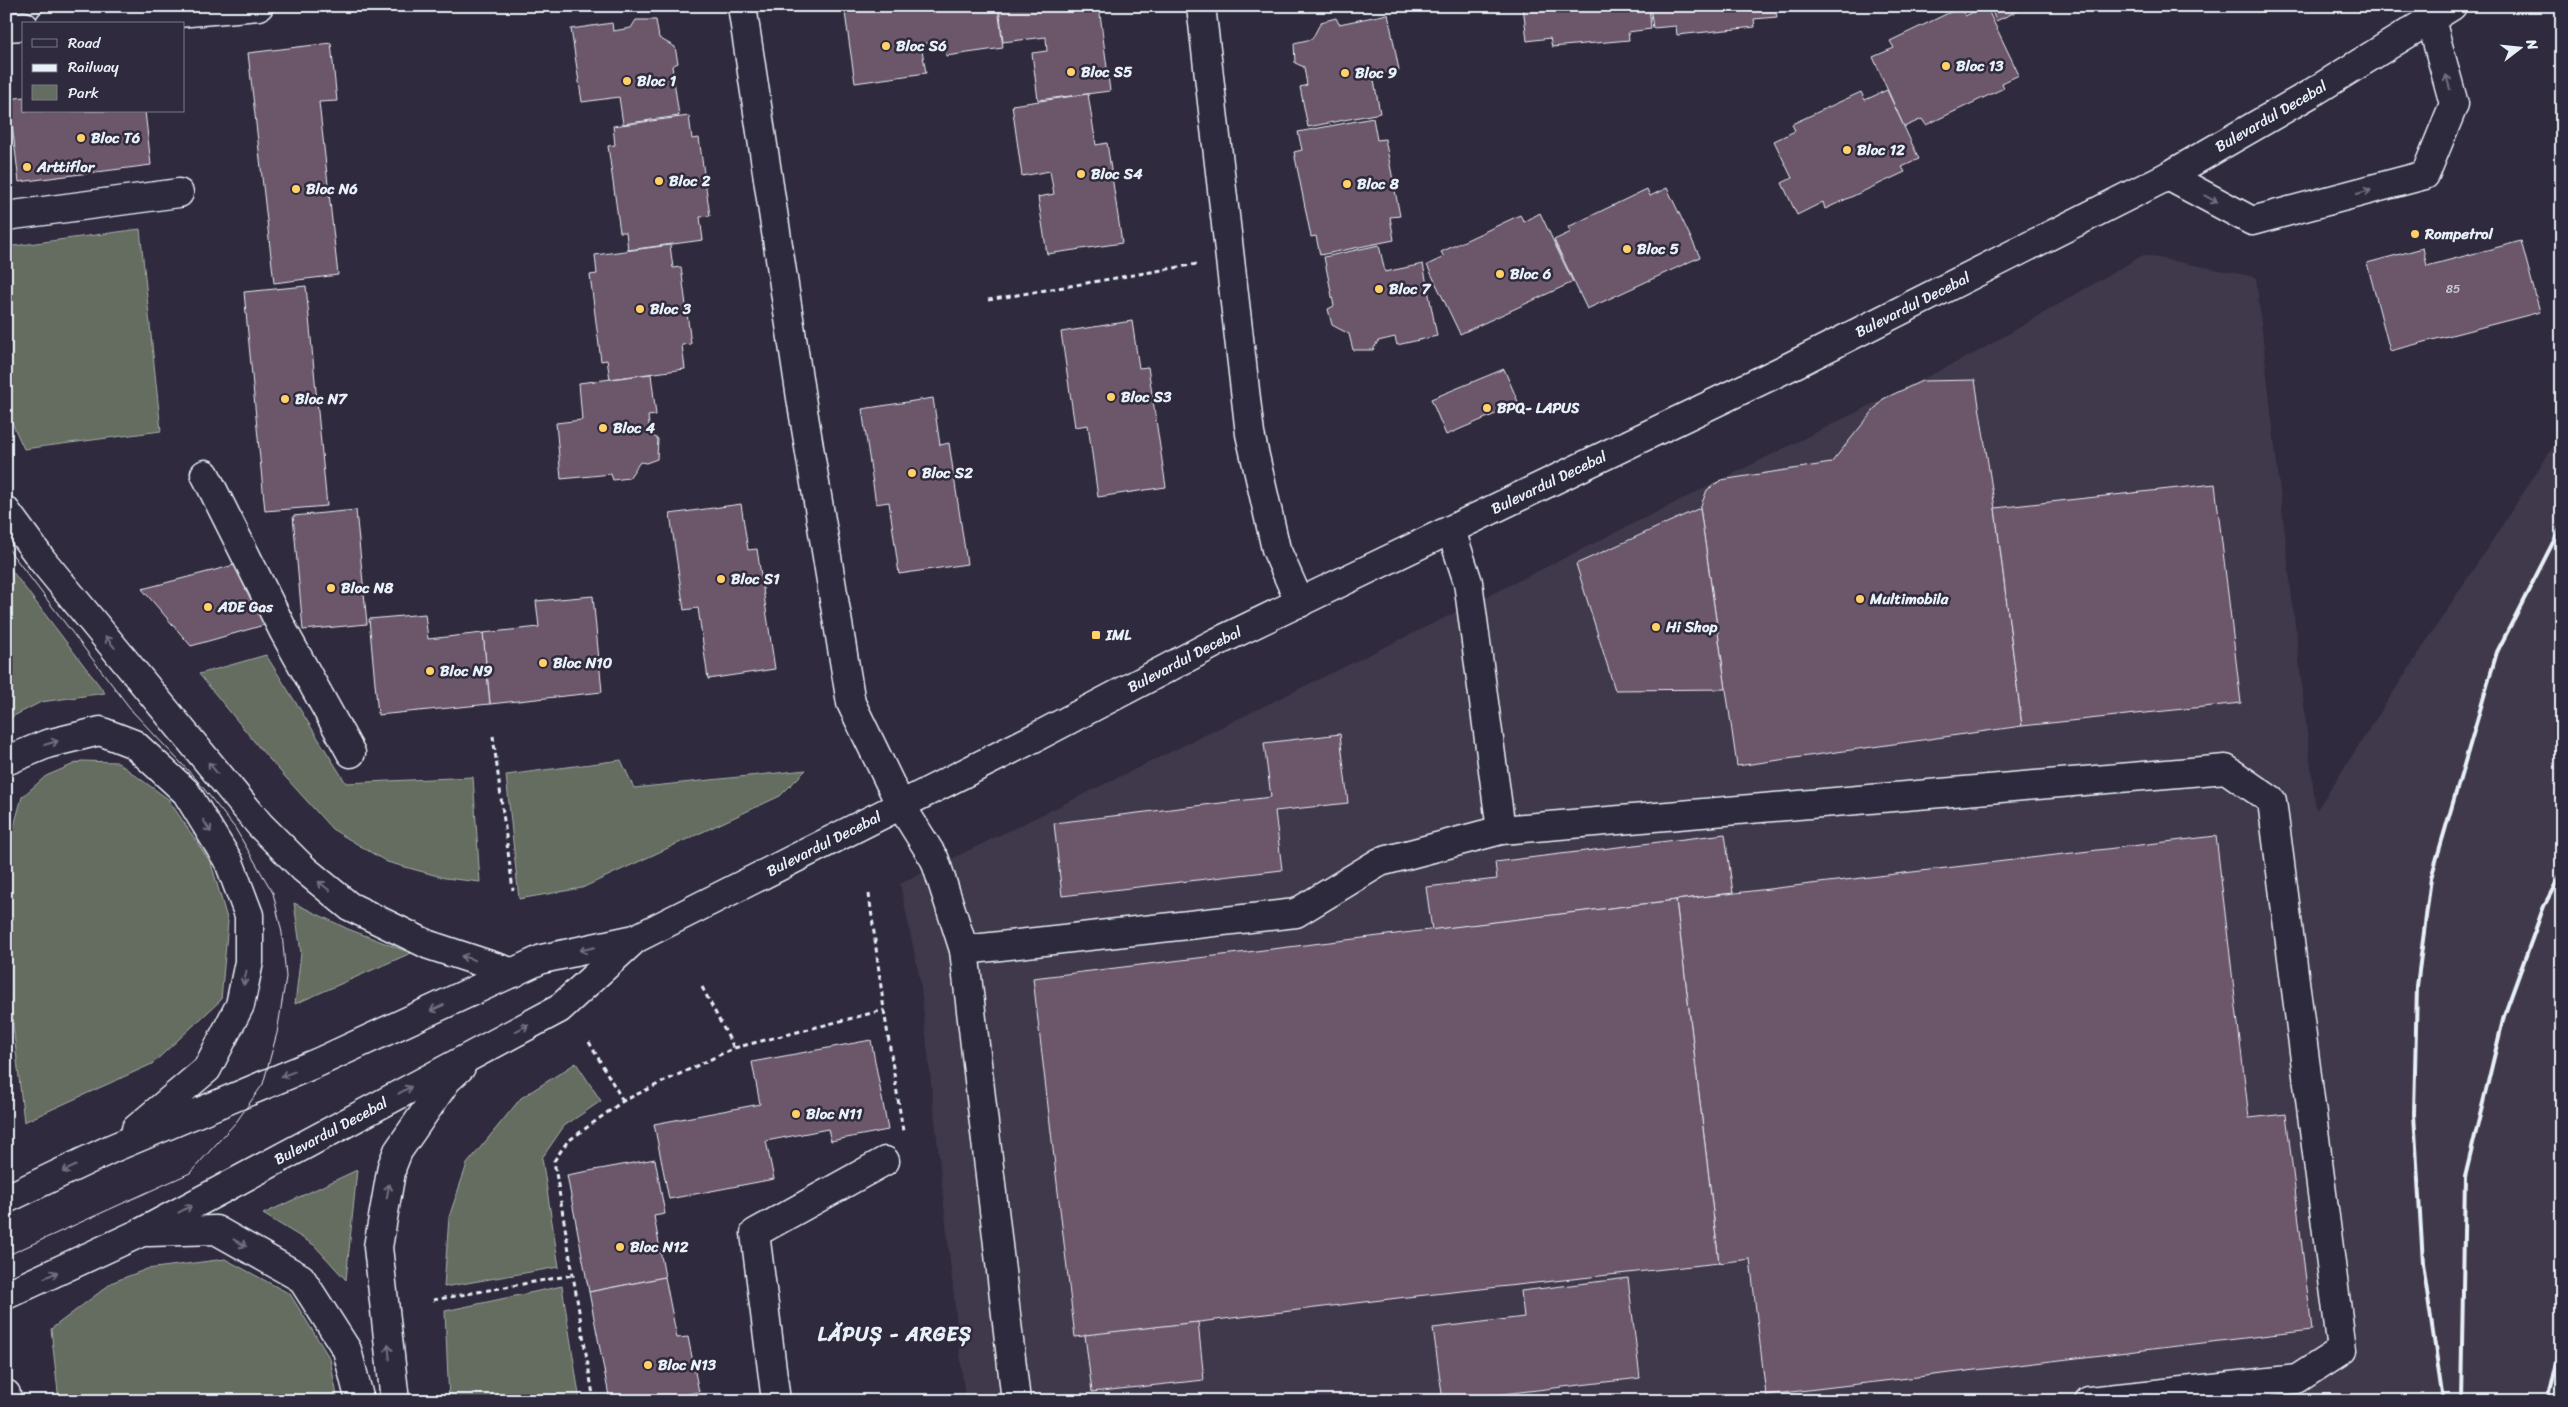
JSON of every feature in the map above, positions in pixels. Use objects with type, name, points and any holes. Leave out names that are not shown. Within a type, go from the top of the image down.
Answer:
[{"type":"main road","points":[[73,22],[259,6]]},
{"type":"main road","points":[[742,6],[801,398],[851,703],[900,804],[935,860],[964,950],[1016,1401]]},
{"type":"main road","points":[[1201,6],[1250,434],[1276,550],[1300,603]]},
{"type":"main road","points":[[2168,176],[2252,221],[2425,175],[2454,104],[2441,13]]},
{"type":"main road","name":"Bulevardul Decebal","points":[[6,1200],[113,1148],[319,1062],[542,959],[635,939],[1038,736],[1217,642],[1789,367],[2168,176],[2310,94],[2441,13]]},
{"type":"main road","points":[[6,28],[22,26]]},
{"type":"main road","points":[[6,216],[179,193]]},
{"type":"main road","points":[[205,474],[284,632],[351,753]]},
{"type":"main road","points":[[6,511],[42,560],[260,825],[304,869],[349,906],[429,945],[514,973]]},
{"type":"main road","points":[[1451,530],[1468,582],[1501,830]]},
{"type":"main road","points":[[6,761],[47,744],[100,731],[134,744],[186,792],[229,862],[249,915],[249,962],[240,1005],[208,1069],[113,1148]]},
{"type":"main road","points":[[964,950],[1296,913],[1380,862],[1501,830],[2226,769],[2272,801],[2342,1350],[2297,1379],[2089,1401]]},
{"type":"main road","name":"Bulevardul Decebal","points":[[6,1295],[142,1232],[478,1050],[559,1009],[635,939]]},
{"type":"main road","points":[[396,1401],[378,1247],[392,1166],[398,1151],[447,1080],[478,1050]]},
{"type":"main road","points":[[776,1401],[755,1233],[885,1161]]},
{"type":"main road","points":[[142,1232],[216,1230],[301,1278],[348,1350],[360,1401]]},
{"type":"main road","points":[[6,1394],[7,1401]]},
{"type":"path","points":[[988,300],[1230,258]]},
{"type":"path","points":[[493,736],[513,890]]},
{"type":"path","points":[[870,894],[884,1010],[905,1144],[885,1161]]},
{"type":"path","points":[[702,987],[734,1048]]},
{"type":"path","points":[[594,1401],[554,1161],[567,1142],[624,1101],[734,1048],[884,1010]]},
{"type":"path","points":[[589,1042],[624,1101]]},
{"type":"path","points":[[433,1300],[573,1275]]},
{"type":"shaded area","points":[[2143,255],[2256,277],[2316,811],[2562,433],[2562,1401],[965,1401],[920,980],[900,884],[1444,618],[1977,352]]},
{"type":"green space","points":[[140,229],[161,431],[24,449],[6,410],[6,247]]},
{"type":"green space","points":[[6,563],[105,693],[41,702],[6,720]]},
{"type":"green space","points":[[266,655],[346,783],[473,777],[480,882],[445,878],[387,862],[332,829],[262,751],[199,674]]},
{"type":"green space","points":[[621,760],[634,788],[806,770],[780,796],[582,888],[519,899],[506,775]]},
{"type":"green space","points":[[81,761],[117,762],[168,799],[211,863],[228,922],[221,1000],[152,1064],[24,1122],[6,963],[6,855],[22,797],[46,776]]},
{"type":"green space","points":[[294,903],[348,929],[411,953],[295,1004],[301,953]]},
{"type":"green space","points":[[576,1063],[601,1101],[564,1126],[542,1158],[559,1267],[444,1287],[449,1217],[467,1164],[521,1098]]},
{"type":"green space","points":[[357,1170],[346,1280],[314,1245],[263,1214]]},
{"type":"green space","points":[[225,1259],[290,1294],[330,1359],[338,1401],[59,1401],[51,1329],[113,1282],[147,1269]]},
{"type":"green space","points":[[562,1286],[580,1401],[449,1401],[445,1311]]},
{"type":"building","name":"Bloc S6","points":[[844,6],[998,6],[1003,48],[946,56],[944,41],[921,44],[926,73],[855,83]]},
{"type":"building","name":"Bloc S5","points":[[999,6],[1099,6],[1110,91],[1038,100],[1032,53],[1047,51],[1046,37],[1003,42]]},
{"type":"building","points":[[1523,6],[1649,6],[1651,29],[1628,32],[1629,40],[1552,47],[1550,38],[1527,41]]},
{"type":"building","points":[[1650,6],[1775,6],[1777,17],[1754,19],[1755,27],[1677,35],[1676,26],[1653,28]]},
{"type":"building","name":"Bloc 13","points":[[1986,6],[2019,75],[2002,83],[2004,88],[1926,125],[1922,119],[1904,127],[1873,57],[1894,48],[1890,41],[1961,7],[1965,16]]},
{"type":"building","points":[[1990,6],[2029,6],[1996,21]]},
{"type":"building","name":"Bloc 9","points":[[1388,14],[1399,70],[1373,75],[1380,113],[1308,127],[1300,87],[1307,85],[1304,67],[1295,63],[1294,43],[1312,39],[1321,22],[1336,18],[1339,24]]},
{"type":"building","name":"Bloc 1","points":[[636,20],[656,20],[659,38],[675,47],[678,63],[672,66],[679,116],[623,124],[619,97],[582,102],[571,29],[612,23],[613,31],[631,28]]},
{"type":"building","name":"Bloc N6","points":[[331,43],[337,101],[319,102],[338,275],[274,283],[248,53]]},
{"type":"building","name":"Bloc 12","points":[[1887,90],[1919,159],[1902,167],[1905,172],[1825,209],[1823,202],[1797,215],[1782,183],[1792,178],[1774,141],[1795,131],[1792,124],[1861,92],[1865,100]]},
{"type":"building","name":"Bloc S4","points":[[1088,94],[1096,145],[1107,143],[1122,243],[1047,254],[1038,197],[1054,194],[1050,171],[1022,176],[1012,105]]},
{"type":"building","name":"Bloc T6","points":[[22,97],[22,112],[145,112],[151,165],[19,182],[9,99]]},
{"type":"building","name":"Bloc 2","points":[[689,116],[692,139],[699,138],[710,216],[700,217],[703,240],[628,250],[626,232],[620,232],[608,146],[615,145],[613,126]]},
{"type":"building","name":"Bloc 8","points":[[1373,118],[1377,140],[1385,139],[1400,216],[1390,217],[1394,240],[1320,255],[1316,236],[1311,237],[1294,152],[1302,150],[1298,132]]},
{"type":"building","name":"Bloc 5","points":[[1667,188],[1700,257],[1587,309],[1554,240],[1571,232],[1568,227],[1647,189],[1650,196]]},
{"type":"building","name":"Bloc 6","points":[[1540,213],[1573,282],[1460,334],[1427,265],[1444,257],[1441,252],[1520,215],[1524,222]]},
{"type":"building","points":[[2521,241],[2540,312],[2390,351],[2367,263],[2423,248],[2427,266]]},
{"type":"building","name":"Bloc 3","points":[[670,245],[673,268],[681,267],[691,344],[682,345],[685,369],[610,379],[607,360],[601,361],[590,275],[597,274],[595,255]]},
{"type":"building","name":"Bloc 7","points":[[1379,245],[1385,272],[1423,264],[1437,336],[1397,345],[1395,337],[1378,341],[1373,350],[1353,350],[1349,334],[1332,325],[1328,309],[1334,306],[1324,257]]},
{"type":"building","name":"Bloc N7","points":[[306,286],[327,506],[265,511],[244,292]]},
{"type":"building","name":"Bloc S3","points":[[1132,321],[1139,368],[1148,367],[1166,487],[1098,497],[1088,425],[1075,427],[1061,332]]},
{"type":"building","points":[[1504,369],[1519,404],[1446,435],[1431,399]]},
{"type":"building","name":"Bloc 4","points":[[651,374],[656,415],[648,416],[650,434],[658,439],[657,459],[646,463],[640,462],[629,478],[613,480],[611,474],[561,479],[556,423],[582,420],[579,383]]},
{"type":"building","name":"Multimobila","points":[[1975,380],[1995,508],[2022,726],[1737,766],[1700,508],[1707,490],[1721,480],[1831,463],[1883,399],[1922,381]]},
{"type":"building","name":"Bloc S2","points":[[933,398],[940,445],[949,443],[967,564],[899,574],[889,502],[876,504],[862,409]]},
{"type":"building","points":[[2215,484],[2241,703],[2022,726],[1995,508]]},
{"type":"building","name":"Bloc S1","points":[[741,504],[748,550],[757,549],[775,669],[708,679],[698,608],[684,610],[670,514]]},
{"type":"building","name":"Hi Shop","points":[[1700,508],[1726,689],[1615,690],[1576,564]]},
{"type":"building","name":"Bloc N8","points":[[356,510],[367,624],[303,630],[293,516]]},
{"type":"building","name":"ADE Gas","points":[[246,562],[264,625],[191,646],[142,589]]},
{"type":"building","name":"Bloc N10","points":[[593,596],[602,692],[490,704],[483,633],[539,627],[536,601]]},
{"type":"building","name":"Bloc N9","points":[[425,614],[428,639],[483,633],[490,704],[378,715],[369,619]]},
{"type":"building","points":[[1340,734],[1348,803],[1275,811],[1282,870],[1062,896],[1054,823],[1271,797],[1264,743]]},
{"type":"building","points":[[1725,834],[1733,893],[1432,930],[1426,887],[1497,879],[1495,862]]},
{"type":"building","points":[[2216,836],[2249,1118],[2286,1114],[2312,1330],[1766,1395],[1750,1259],[1719,1263],[1676,900]]},
{"type":"building","points":[[1676,900],[1719,1263],[1398,1298],[1075,1337],[1033,978]]},
{"type":"building","name":"Bloc N11","points":[[871,1040],[888,1130],[831,1141],[828,1129],[766,1141],[774,1179],[669,1199],[654,1124],[760,1104],[752,1062]]},
{"type":"building","name":"Bloc N12","points":[[655,1159],[665,1214],[654,1216],[665,1277],[589,1292],[567,1175]]},
{"type":"building","name":"Bloc N13","points":[[665,1277],[677,1338],[688,1337],[699,1392],[649,1401],[610,1401],[589,1292]]},
{"type":"building","points":[[1628,1278],[1640,1378],[1443,1401],[1433,1328],[1524,1317],[1521,1291]]},
{"type":"building","points":[[1198,1322],[1204,1380],[1092,1392],[1085,1335]]},
{"type":"tram line","points":[[6,546],[133,712],[196,779],[235,828],[273,893],[282,933],[286,977],[277,1033],[263,1084],[237,1121],[190,1173],[6,1256]]},
{"type":"railway","points":[[2443,1401],[2423,1263],[2414,1114],[2417,986],[2431,878],[2497,652],[2562,525]]},
{"type":"railway","points":[[2461,1401],[2465,1177],[2504,1016],[2544,906],[2562,872]]},
{"type":"railway","points":[[2547,1401],[2562,1334]]},
{"type":"place","name":"Bloc S6","points":[[886,46]]},
{"type":"place","name":"Bloc 13","points":[[1946,66]]},
{"type":"place","name":"Bloc S5","points":[[1071,72]]},
{"type":"place","name":"Bloc 9","points":[[1345,73]]},
{"type":"place","name":"Bloc 1","points":[[627,81]]},
{"type":"place","name":"Bloc T6","points":[[81,138]]},
{"type":"place","name":"Bloc 12","points":[[1847,150]]},
{"type":"place","name":"Arttiflor","points":[[27,167]]},
{"type":"place","name":"Bloc S4","points":[[1081,174]]},
{"type":"place","name":"Bloc 2","points":[[659,181]]},
{"type":"place","name":"Bloc 8","points":[[1347,184]]},
{"type":"place","name":"Bloc N6","points":[[296,189]]},
{"type":"place","name":"Rompetrol","points":[[2415,234]]},
{"type":"place","name":"Bloc 5","points":[[1627,249]]},
{"type":"place","name":"Bloc 6","points":[[1500,274]]},
{"type":"place","name":"Bloc 7","points":[[1379,289]]},
{"type":"place","name":"Bloc 3","points":[[640,309]]},
{"type":"place","name":"Bloc S3","points":[[1111,397]]},
{"type":"place","name":"Bloc N7","points":[[285,399]]},
{"type":"place","name":"BPQ- LAPUS","points":[[1487,408]]},
{"type":"place","name":"Bloc 4","points":[[603,428]]},
{"type":"place","name":"Bloc S2","points":[[912,473]]},
{"type":"place","name":"Bloc S1","points":[[721,579]]},
{"type":"place","name":"Bloc N8","points":[[331,588]]},
{"type":"place","name":"Multimobila","points":[[1860,599]]},
{"type":"place","name":"ADE Gas","points":[[208,607]]},
{"type":"place","name":"Hi Shop","points":[[1656,627]]},
{"type":"place","name":"IML","points":[[1096,635]]},
{"type":"place","name":"Bloc N10","points":[[543,663]]},
{"type":"place","name":"Bloc N9","points":[[430,671]]},
{"type":"place","name":"Bloc N11","points":[[796,1114]]},
{"type":"place","name":"Bloc N12","points":[[620,1247]]},
{"type":"place","name":"Bloc N13","points":[[648,1365]]},
{"type":"district","name":"LĂPUȘ - ARGEȘ","points":[[895,1334]]}]
